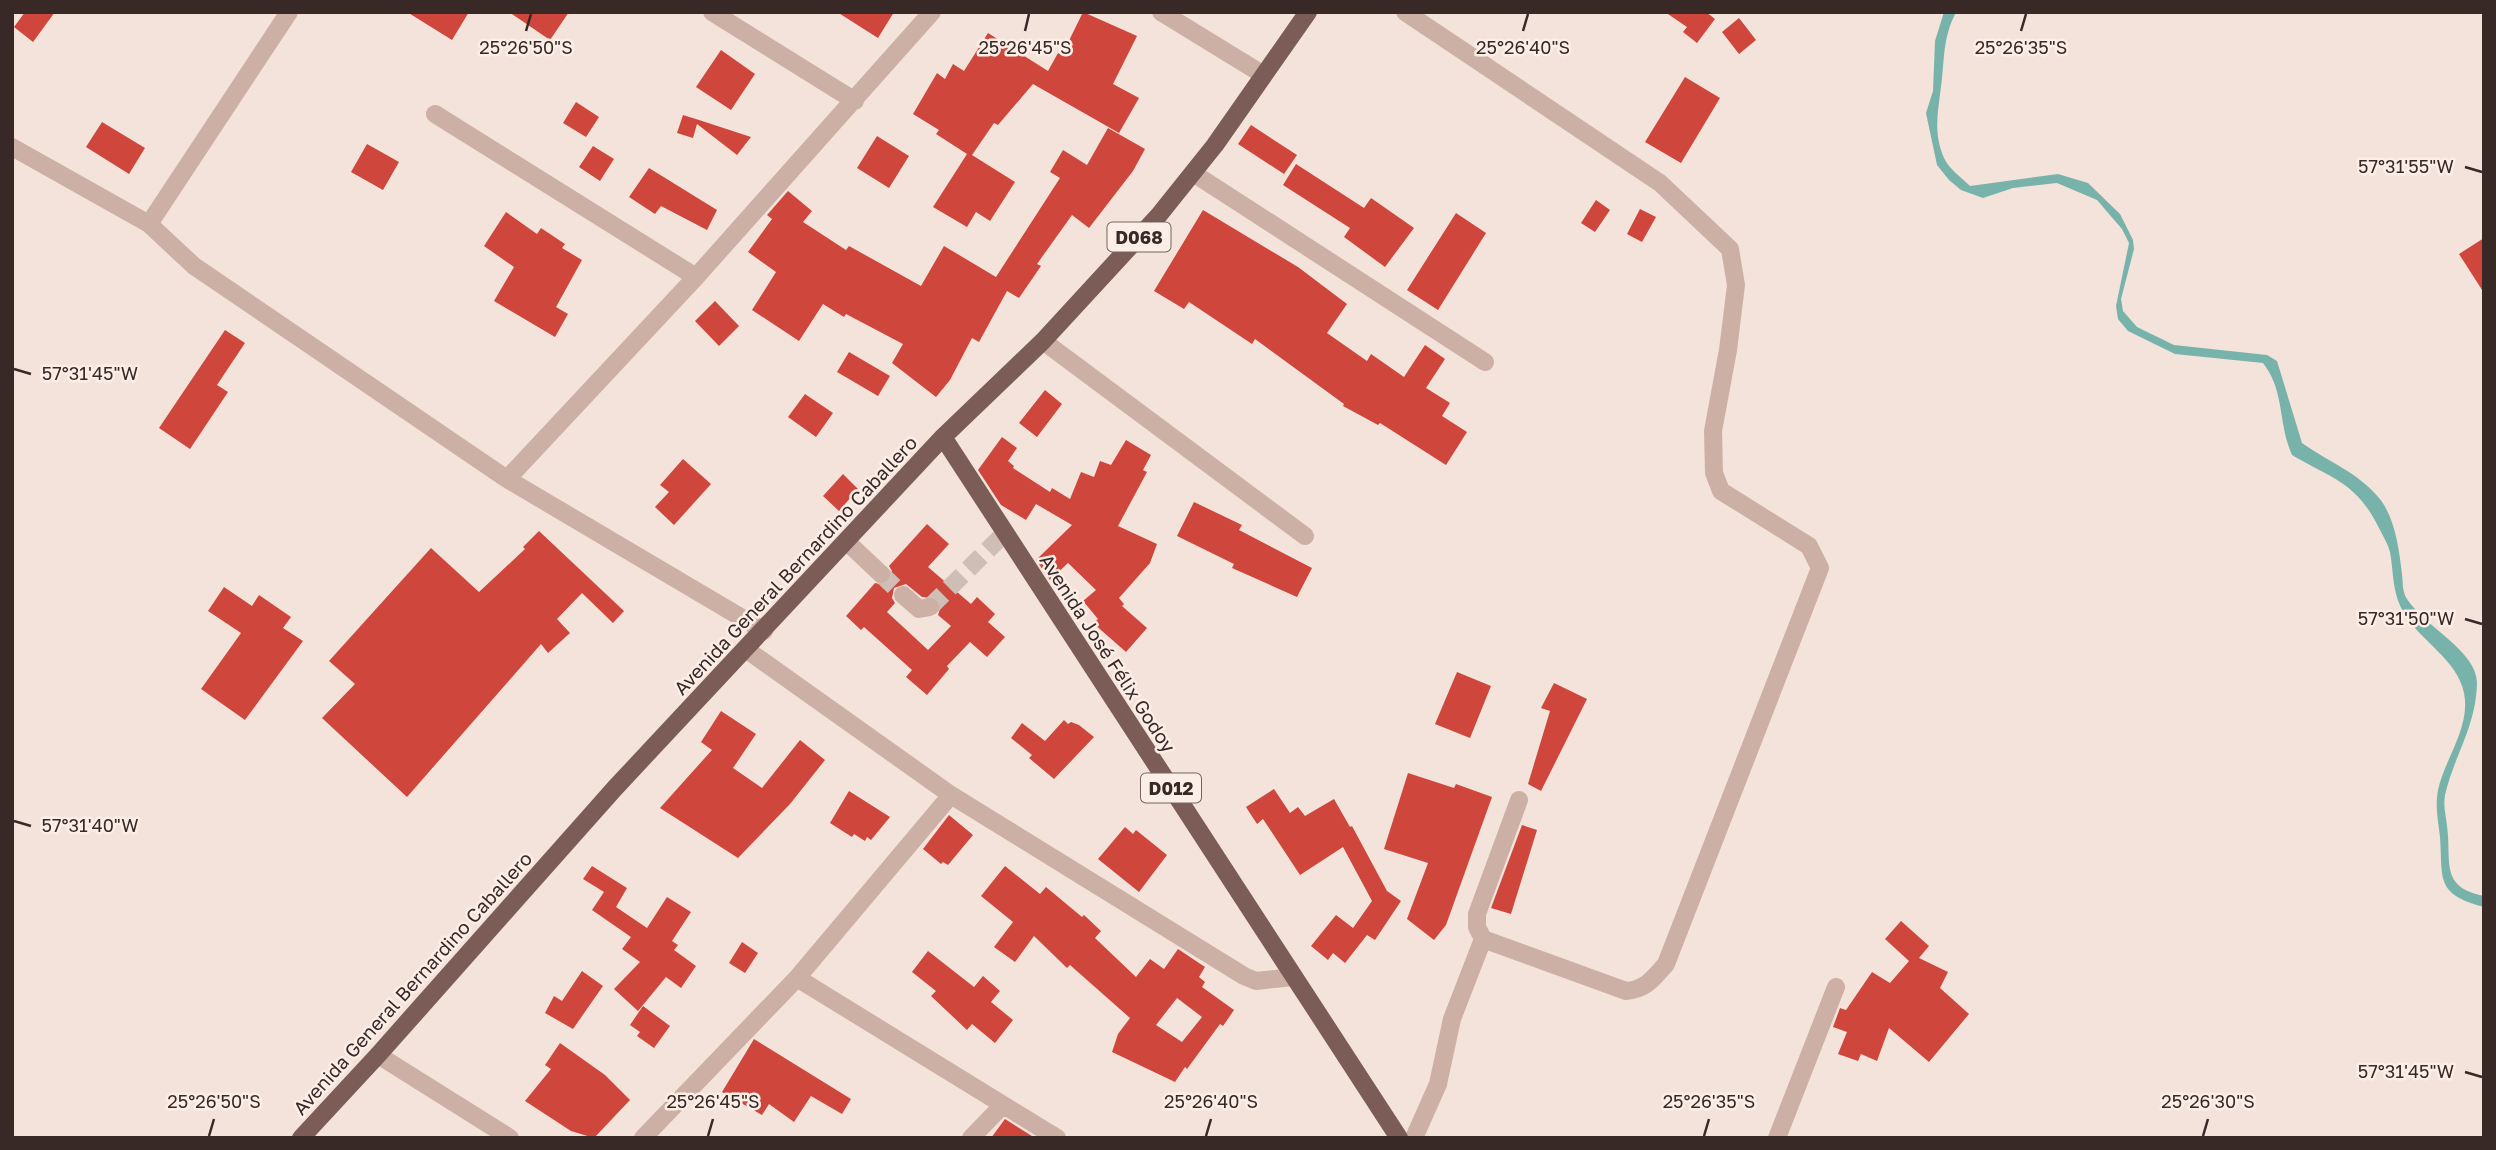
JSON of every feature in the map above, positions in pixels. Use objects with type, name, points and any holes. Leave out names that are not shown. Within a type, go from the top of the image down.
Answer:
[{"type":"main road","name":"Avenida General Bernardino Caballero","points":[[301,1138],[615,788],[943,438],[1043,341],[1159,215],[1193,173],[1308,12]]},
{"type":"main road","name":"Avenida José Félix Godoy","points":[[943,438],[1399,1138]]},
{"type":"street","points":[[712,12],[855,101]]},
{"type":"street","points":[[507,479],[696,277],[932,12]]},
{"type":"street","points":[[1161,12],[1262,74]]},
{"type":"street","points":[[1405,12],[1660,183],[1730,249],[1736,285],[1713,431],[1714,473],[1721,491],[1809,546],[1820,568],[1666,964],[1648,984],[1638,990],[1626,991],[1483,939],[1477,927],[1477,914],[1520,800]]},
{"type":"street","points":[[149,224],[284,14]]},
{"type":"street","points":[[435,114],[696,277]]},
{"type":"street","points":[[12,148],[149,224],[194,266],[507,479],[764,631]]},
{"type":"street","points":[[1193,173],[1485,362]]},
{"type":"street","points":[[1043,341],[1306,536]]},
{"type":"street","points":[[847,542],[881,574]]},
{"type":"street","points":[[903,595],[919,609],[930,607]]},
{"type":"street","points":[[747,650],[951,795],[1244,976],[1256,981],[1294,977]]},
{"type":"street","points":[[643,1138],[797,978],[951,795]]},
{"type":"street","points":[[1414,1138],[1438,1084],[1452,1019],[1483,939]]},
{"type":"street","points":[[797,978],[1057,1138]]},
{"type":"street","points":[[1777,1138],[1836,987]]},
{"type":"street","points":[[378,1055],[510,1138]]},
{"type":"street","points":[[971,1138],[1002,1106]]},
{"type":"water","points":[[1944,12],[1956,12],[1948,31],[1945,49],[1937,131],[1944,158],[1952,170],[1970,186],[2058,174],[2088,183],[2120,214],[2133,240],[2134,249],[2121,299],[2123,311],[2137,327],[2174,345],[2267,355],[2277,361],[2302,443],[2362,481],[2379,498],[2389,514],[2399,554],[2405,596],[2415,609],[2460,650],[2475,671],[2477,683],[2473,714],[2444,803],[2450,871],[2460,886],[2484,896],[2484,907],[2468,902],[2449,890],[2441,864],[2437,796],[2441,778],[2461,730],[2464,693],[2454,670],[2411,623],[2400,606],[2389,549],[2371,513],[2353,491],[2292,455],[2275,385],[2263,363],[2175,354],[2128,331],[2118,319],[2116,306],[2129,243],[2122,229],[2097,200],[2057,183],[2013,188],[1983,198],[1961,190],[1949,180],[1937,165],[1926,113],[1933,91],[1935,41]]},
{"type":"building","points":[[25,12],[55,12],[33,42],[14,27]]},
{"type":"building","points":[[407,12],[469,12],[452,40]]},
{"type":"building","points":[[509,12],[569,12],[550,40]]},
{"type":"building","points":[[837,12],[894,12],[878,38]]},
{"type":"building","points":[[1083,12],[1137,36],[1113,84],[1139,98],[1119,133],[1033,84],[998,125],[994,123],[972,155],[1015,182],[990,221],[976,212],[967,227],[933,207],[967,154],[936,134],[939,130],[913,114],[937,73],[945,79],[953,64],[964,71],[988,33],[1048,71],[1058,53],[1062,55]]},
{"type":"building","points":[[1665,12],[1706,12],[1715,19],[1697,43],[1683,32],[1687,27]]},
{"type":"building","points":[[1739,18],[1756,40],[1739,54],[1722,32]]},
{"type":"building","points":[[721,50],[755,74],[731,110],[696,87]]},
{"type":"building","points":[[1685,77],[1720,98],[1681,163],[1645,142]]},
{"type":"building","points":[[576,102],[599,117],[586,137],[563,123]]},
{"type":"building","points":[[683,115],[751,137],[737,155],[697,124],[693,138],[677,133]]},
{"type":"building","points":[[102,122],[145,148],[129,174],[86,147]]},
{"type":"building","points":[[1251,125],[1297,155],[1284,174],[1238,144]]},
{"type":"building","points":[[1108,128],[1145,149],[1133,171],[1089,228],[1072,215],[1037,264],[1041,266],[1019,298],[1007,291],[979,342],[972,338],[950,380],[936,397],[892,363],[903,344],[846,314],[844,317],[823,304],[799,341],[752,310],[776,272],[748,252],[772,219],[767,215],[788,191],[812,211],[803,222],[846,250],[849,246],[921,286],[944,246],[996,277],[1060,178],[1050,172],[1063,150],[1087,165]]},
{"type":"building","points":[[877,136],[909,156],[889,188],[857,168]]},
{"type":"building","points":[[367,144],[399,162],[383,190],[351,172]]},
{"type":"building","points":[[593,146],[614,159],[600,181],[579,167]]},
{"type":"building","points":[[1296,164],[1364,208],[1371,198],[1414,228],[1385,267],[1344,237],[1350,228],[1283,185]]},
{"type":"building","points":[[649,168],[717,210],[707,230],[661,206],[655,214],[629,197]]},
{"type":"building","points":[[1596,200],[1610,210],[1595,232],[1581,223]]},
{"type":"building","points":[[1640,209],[1656,217],[1642,242],[1627,234]]},
{"type":"building","points":[[1203,210],[1298,267],[1347,304],[1327,333],[1367,361],[1371,354],[1404,377],[1425,345],[1445,359],[1426,388],[1450,403],[1442,416],[1467,432],[1446,465],[1380,423],[1378,425],[1343,406],[1344,404],[1255,339],[1252,344],[1189,302],[1184,309],[1154,291]]},
{"type":"building","points":[[506,212],[537,234],[541,228],[565,244],[562,248],[582,260],[556,307],[568,314],[555,337],[494,301],[514,267],[484,246]]},
{"type":"building","points":[[1456,213],[1486,233],[1438,310],[1407,290]]},
{"type":"building","points":[[2484,238],[2484,293],[2459,254]]},
{"type":"building","points":[[715,301],[739,326],[719,346],[695,321]]},
{"type":"building","points":[[225,330],[245,343],[217,385],[228,392],[190,449],[159,428]]},
{"type":"building","points":[[849,352],[890,376],[878,396],[837,372]]},
{"type":"building","points":[[1045,390],[1062,404],[1037,437],[1019,423]]},
{"type":"building","points":[[805,394],[833,413],[816,437],[788,417]]},
{"type":"building","points":[[1002,437],[1017,448],[1008,461],[1013,468],[1050,492],[1052,488],[1070,499],[1081,472],[1094,477],[1100,461],[1111,465],[1126,440],[1151,455],[1143,470],[1147,472],[1118,526],[1157,544],[1150,563],[1119,598],[1124,604],[1122,606],[1147,628],[1126,652],[1093,623],[1098,619],[1083,601],[1096,590],[1068,563],[1050,580],[1036,560],[1072,525],[1036,504],[1026,520],[1001,505],[978,470]]},
{"type":"building","points":[[683,459],[711,484],[674,525],[655,507],[669,492],[660,485]]},
{"type":"building","points":[[843,474],[858,489],[839,511],[823,496]]},
{"type":"building","points":[[1194,502],[1242,525],[1239,530],[1312,568],[1297,597],[1232,568],[1234,564],[1177,536]]},
{"type":"building","points":[[927,524],[949,544],[928,567],[971,604],[977,597],[995,614],[988,622],[1005,637],[987,657],[970,642],[947,666],[949,669],[927,695],[906,677],[912,670],[864,627],[861,630],[846,616],[875,583],[884,585],[890,581],[892,571],[889,566]],"holes":[[[906,584],[922,597],[938,599],[941,606],[938,615],[951,626],[928,650],[887,612],[895,603],[892,598],[894,588]]]},
{"type":"building","points":[[539,531],[624,611],[613,623],[582,593],[557,619],[570,633],[548,653],[541,644],[407,797],[322,718],[355,684],[329,661],[431,548],[479,592],[525,549],[523,547]]},
{"type":"building","points":[[224,587],[252,606],[259,595],[291,617],[283,628],[303,641],[245,720],[201,689],[241,633],[208,611]]},
{"type":"building","points":[[1457,672],[1491,686],[1470,738],[1435,724]]},
{"type":"building","points":[[1554,683],[1587,699],[1541,791],[1528,784],[1550,711],[1541,708]]},
{"type":"building","points":[[721,711],[756,734],[733,768],[762,788],[800,740],[825,760],[790,804],[738,858],[660,808],[712,750],[701,742]]},
{"type":"building","points":[[1064,720],[1068,724],[1071,722],[1079,725],[1094,737],[1054,779],[1029,758],[1032,755],[1011,738],[1022,723],[1045,741]]},
{"type":"building","points":[[1408,773],[1454,788],[1456,784],[1492,797],[1446,925],[1434,940],[1407,919],[1428,863],[1384,849]]},
{"type":"building","points":[[1274,789],[1290,813],[1298,807],[1305,816],[1334,799],[1350,827],[1352,826],[1387,891],[1401,901],[1375,940],[1367,935],[1345,963],[1333,953],[1328,960],[1311,946],[1336,915],[1353,928],[1372,901],[1343,847],[1300,875],[1263,819],[1257,824],[1246,807]]},
{"type":"building","points":[[849,791],[890,817],[871,840],[867,837],[865,841],[854,834],[852,837],[830,823]]},
{"type":"building","points":[[949,815],[973,835],[948,865],[943,862],[941,864],[923,849]]},
{"type":"building","points":[[1522,825],[1537,830],[1511,914],[1491,908]]},
{"type":"building","points":[[1125,827],[1133,834],[1136,830],[1167,855],[1139,892],[1098,859]]},
{"type":"building","points":[[592,866],[627,888],[616,907],[647,928],[667,897],[691,912],[672,941],[678,945],[674,950],[696,966],[681,988],[666,977],[638,1011],[614,989],[640,962],[622,949],[631,937],[592,910],[604,892],[583,879]]},
{"type":"building","points":[[1005,866],[1040,894],[1046,887],[1082,917],[1084,915],[1101,931],[1095,938],[1136,977],[1150,959],[1164,969],[1178,949],[1205,967],[1199,977],[1205,982],[1202,987],[1234,1010],[1175,1082],[1112,1052],[1118,1034],[1130,1018],[1070,965],[1067,968],[1034,936],[1015,962],[994,947],[1013,922],[981,896]],"holes":[[[1177,998],[1202,1017],[1182,1042],[1156,1025]]]},
{"type":"building","points":[[1901,921],[1929,946],[1919,958],[1948,972],[1940,988],[1969,1014],[1929,1062],[1889,1028],[1877,1061],[1861,1054],[1858,1061],[1838,1054],[1847,1032],[1833,1027],[1840,1008],[1846,1010],[1872,972],[1890,983],[1909,961],[1885,939]]},
{"type":"building","points":[[742,942],[758,953],[745,973],[729,963]]},
{"type":"building","points":[[928,951],[974,987],[983,976],[1000,991],[991,1002],[1013,1020],[995,1043],[972,1024],[967,1030],[931,996],[936,991],[912,972]]},
{"type":"building","points":[[582,971],[603,986],[573,1029],[545,1013],[554,996],[562,1001]]},
{"type":"building","points":[[643,1006],[670,1026],[654,1048],[637,1036],[640,1032],[630,1025]]},
{"type":"building","points":[[754,1039],[851,1099],[842,1114],[811,1096],[794,1122],[769,1104],[762,1115],[722,1092]]},
{"type":"building","points":[[560,1043],[605,1075],[630,1100],[594,1138],[571,1131],[525,1101],[551,1069],[545,1065]]},
{"type":"building","points":[[1005,1119],[1035,1138],[991,1138]]},
{"type":"tunnel","points":[[930,607],[1005,533]]},
{"type":"tunnel","points":[[881,574],[903,595]]}]
